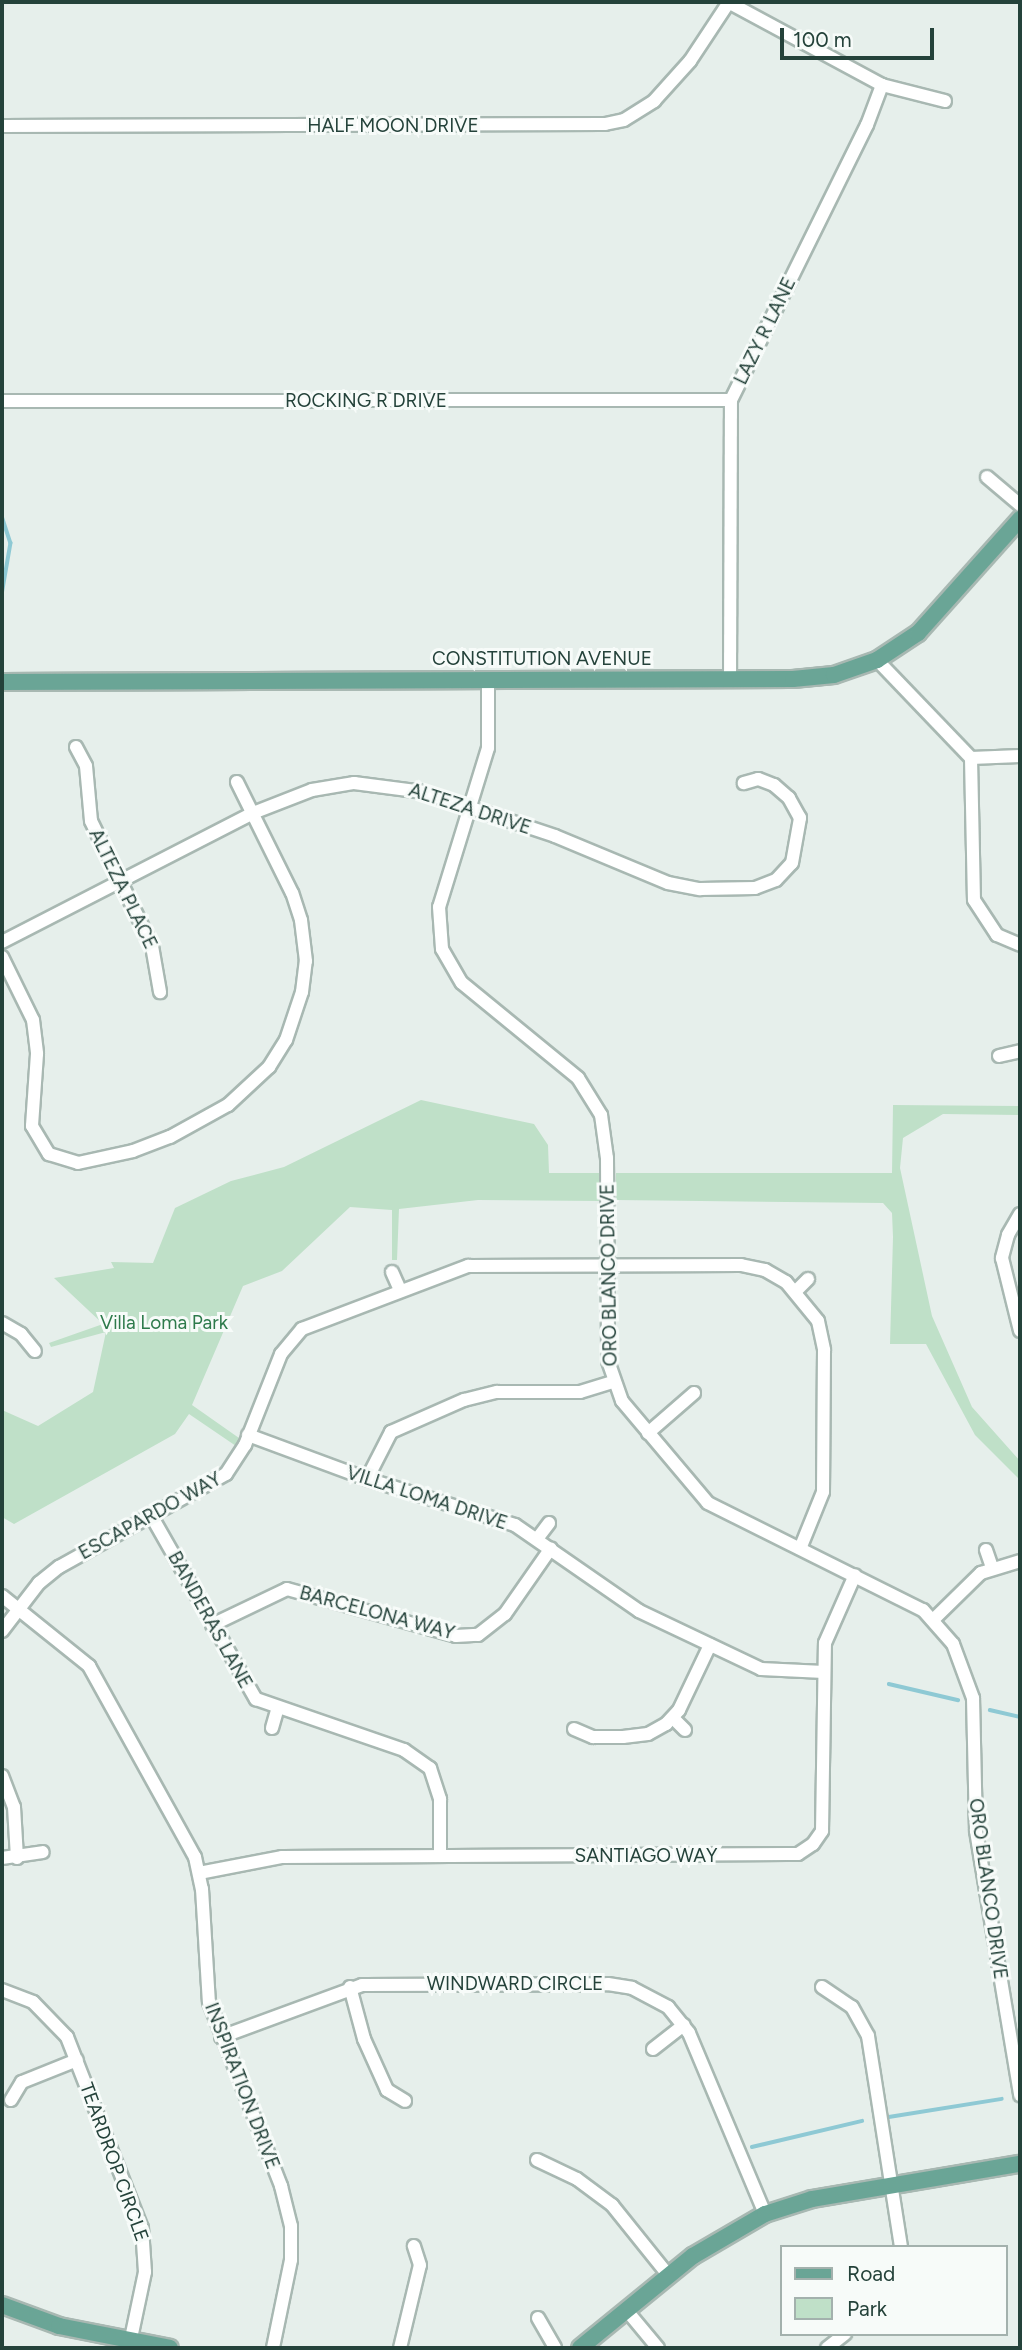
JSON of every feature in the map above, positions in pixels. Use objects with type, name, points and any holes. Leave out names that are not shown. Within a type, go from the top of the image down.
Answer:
[{"type":"main road","name":"CONSTITUTION AVENUE","points":[[2,681],[814,678],[877,660],[937,616],[1020,519]]},
{"type":"main road","points":[[580,2348],[714,2241],[765,2214],[812,2199],[1020,2164]]},
{"type":"main road","points":[[2,2305],[60,2326],[130,2344],[170,2348]]},
{"type":"street","points":[[729,2],[882,85],[945,102]]},
{"type":"street","name":"HALF MOON DRIVE","points":[[2,126],[605,124],[624,120],[653,102],[690,61],[729,2]]},
{"type":"street","name":"LAZY R LANE","points":[[730,679],[731,400],[862,136],[882,85]]},
{"type":"street","name":"ROCKING R DRIVE","points":[[2,401],[731,400]]},
{"type":"street","points":[[987,477],[1020,505]]},
{"type":"street","points":[[877,660],[971,758],[974,900],[988,926],[1020,945]]},
{"type":"street","name":"ORO BLANCO DRIVE","points":[[488,680],[488,748],[473,808],[439,907],[442,949],[462,983],[567,1067],[596,1103],[606,1140],[612,1382],[648,1433],[708,1503],[855,1575],[934,1619],[953,1644],[973,1698],[976,1831],[1020,2095]]},
{"type":"street","name":"ALTEZA PLACE","points":[[76,747],[86,766],[91,821],[156,958],[160,992]]},
{"type":"street","points":[[971,758],[1020,756]]},
{"type":"street","name":"ALTEZA DRIVE","points":[[2,942],[253,813],[312,790],[354,783],[409,788],[473,808],[555,836],[655,879],[700,888],[742,890],[765,885],[784,873],[796,853],[800,829],[796,808],[783,791],[758,779],[744,783]]},
{"type":"street","points":[[2,957],[33,1020],[37,1054],[32,1126],[49,1154],[67,1162],[90,1162],[133,1151],[203,1121],[270,1067],[286,1040],[302,992],[306,961],[301,920],[237,782]]},
{"type":"street","points":[[999,1056],[1020,1051]]},
{"type":"street","points":[[1020,1214],[1008,1235],[1002,1258],[1020,1331]]},
{"type":"street","name":"ESCAPARDO WAY","points":[[2,1632],[19,1609],[59,1567],[226,1474],[248,1435],[281,1354],[294,1336],[311,1324],[468,1266],[754,1266],[796,1291],[818,1321],[824,1350],[823,1492],[800,1549]]},
{"type":"street","points":[[392,1272],[400,1290]]},
{"type":"street","points":[[796,1291],[808,1279]]},
{"type":"street","points":[[2,1323],[20,1334],[35,1351]]},
{"type":"street","points":[[368,1479],[391,1432],[464,1400],[497,1392],[580,1392],[612,1382]]},
{"type":"street","points":[[648,1433],[694,1393]]},
{"type":"street","name":"VILLA LOMA DRIVE","points":[[248,1435],[368,1479],[514,1525],[551,1548],[628,1604],[771,1672],[824,1672]]},
{"type":"street","name":"BANDERAS LANE","points":[[152,1517],[251,1692],[277,1710],[404,1750],[430,1768]]},
{"type":"street","points":[[537,1539],[549,1523]]},
{"type":"street","name":"BARCELONA WAY","points":[[212,1625],[286,1583],[467,1636],[496,1624],[551,1548]]},
{"type":"street","points":[[986,1550],[992,1567]]},
{"type":"street","points":[[934,1619],[969,1582],[992,1567],[1020,1561]]},
{"type":"street","name":"SANTIAGO WAY","points":[[199,1873],[273,1858],[799,1854],[813,1844],[822,1831],[827,1633],[855,1575]]},
{"type":"street","name":"INSPIRATION DRIVE","points":[[2,1595],[77,1653],[97,1678],[190,1845],[199,1873],[204,1973],[222,2037],[281,2186],[291,2226],[291,2260],[273,2348]]},
{"type":"street","points":[[574,1729],[593,1737],[636,1736],[673,1718],[710,1645]]},
{"type":"street","points":[[272,1728],[277,1710]]},
{"type":"street","points":[[673,1718],[685,1730]]},
{"type":"street","points":[[440,1856],[440,1799],[430,1768],[442,1758]]},
{"type":"street","points":[[2,1776],[14,1807],[17,1858]]},
{"type":"street","points":[[2,1858],[17,1858],[43,1852]]},
{"type":"street","name":"WINDWARD CIRCLE","points":[[222,2037],[350,1987],[386,1983],[620,1985],[656,1999],[684,2025],[765,2214]]},
{"type":"street","points":[[350,1987],[364,2039],[387,2090],[405,2101]]},
{"type":"street","points":[[822,1987],[852,2007],[864,2025],[901,2245]]},
{"type":"street","name":"TEARDROP CIRCLE","points":[[2,1990],[45,2011],[66,2036],[145,2239],[145,2272],[130,2344]]},
{"type":"street","points":[[45,2011],[55,2000]]},
{"type":"street","points":[[653,2049],[684,2025]]},
{"type":"street","name":"TEARDROP CIRCLE","points":[[12,2100],[22,2082],[77,2060]]},
{"type":"street","points":[[537,2160],[577,2179],[612,2206],[669,2276]]},
{"type":"street","points":[[400,2348],[420,2265],[414,2246]]},
{"type":"street","points":[[628,2312],[658,2348]]},
{"type":"street","points":[[538,2318],[555,2348]]},
{"type":"street","points":[[827,2348],[842,2336]]},
{"type":"green space","name":"Villa Loma Park","points":[[421,1100],[534,1124],[548,1145],[549,1173],[599,1173],[599,1201],[478,1200],[399,1209],[397,1260],[392,1260],[392,1210],[350,1207],[282,1271],[243,1286],[192,1405],[239,1438],[236,1446],[189,1414],[175,1434],[14,1524],[2,1517],[2,1410],[38,1426],[93,1392],[106,1332],[51,1347],[49,1343],[103,1324],[54,1278],[114,1268],[111,1262],[153,1263],[175,1208],[231,1181],[284,1167]]},
{"type":"green space","points":[[893,1105],[1020,1106],[1020,1115],[943,1114],[903,1138],[900,1168],[932,1316],[972,1407],[1020,1461],[1020,1480],[975,1435],[926,1344],[890,1344],[892,1213],[883,1203],[616,1200],[616,1173],[892,1173]]},
{"type":"waterway","points":[[2,516],[11,543],[2,595]]},
{"type":"waterway","points":[[889,1684],[958,1700]]},
{"type":"waterway","points":[[990,1710],[1020,1717]]},
{"type":"waterway","points":[[889,2117],[1002,2099]]},
{"type":"waterway","points":[[752,2147],[862,2121]]}]
